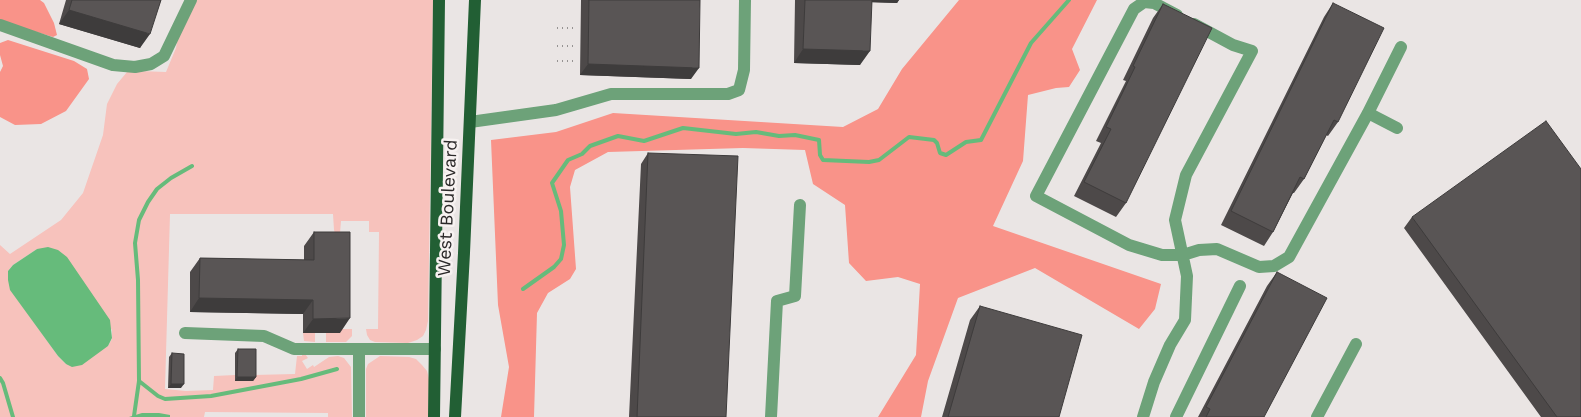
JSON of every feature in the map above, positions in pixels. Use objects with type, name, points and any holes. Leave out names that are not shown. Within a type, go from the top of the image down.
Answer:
[{"type":"main road","name":"West Boulevard","points":[[434,417],[439,0]]},
{"type":"main road","name":"West Boulevard","points":[[455,417],[475,0]]},
{"type":"street","points":[[0,25],[113,65],[135,67],[151,64],[164,56],[190,0]]},
{"type":"street","points":[[470,122],[556,110],[611,94],[728,94],[738,90],[744,70],[745,0]]},
{"type":"street","points":[[1143,417],[1170,345],[1185,320],[1187,276],[1183,255],[1175,220],[1186,175],[1252,51],[1233,45],[1154,3],[1144,2],[1134,9],[1036,196],[1129,246],[1162,255],[1183,255],[1199,250],[1217,249],[1259,267],[1274,266],[1289,257],[1368,113],[1401,47]]},
{"type":"street","points":[[1368,113],[1397,128]]},
{"type":"street","points":[[771,417],[777,300],[795,296],[800,205]]},
{"type":"street","points":[[1176,417],[1240,286]]},
{"type":"street","points":[[185,333],[264,336],[294,349],[435,350]]},
{"type":"street","points":[[1317,417],[1356,344]]},
{"type":"street","points":[[359,349],[359,417]]},
{"type":"path","points":[[557,28],[575,28]]},
{"type":"path","points":[[557,46],[574,46]]},
{"type":"path","points":[[557,61],[574,61]]},
{"type":"shaded area","points":[[0,0],[40,0],[44,3],[54,23],[57,35],[53,37],[0,21]]},
{"type":"shaded area","points":[[191,0],[433,0],[428,321],[426,330],[423,336],[408,343],[375,342],[370,340],[367,335],[366,329],[378,329],[379,232],[369,232],[369,221],[341,221],[340,233],[335,233],[333,214],[170,214],[165,389],[186,391],[213,390],[214,376],[235,375],[235,381],[253,375],[295,374],[297,356],[305,354],[308,358],[302,361],[307,369],[313,365],[314,367],[329,357],[338,356],[344,358],[351,367],[352,417],[328,417],[328,413],[205,412],[204,417],[0,417],[0,245],[10,254],[61,220],[83,193],[103,135],[107,104],[117,84],[127,72],[166,72],[176,48],[181,19]],"holes":[[[37,249],[112,330],[112,339],[108,346],[66,364],[58,356],[11,290],[8,271],[13,265]]]},
{"type":"shaded area","points":[[959,0],[1097,0],[1072,49],[1080,70],[1069,87],[1056,88],[1028,95],[1023,161],[993,226],[1161,284],[1155,309],[1139,329],[1035,268],[958,298],[928,381],[921,417],[878,417],[916,355],[920,284],[898,277],[866,281],[849,263],[845,205],[813,184],[805,150],[743,148],[608,152],[575,170],[570,187],[576,269],[570,279],[548,293],[537,313],[534,417],[501,417],[509,367],[498,305],[491,140],[556,132],[613,113],[843,127],[878,109],[902,69]]},
{"type":"shaded area","points":[[8,40],[74,61],[87,69],[89,79],[66,111],[41,124],[15,125],[0,117],[0,72],[3,66],[0,55],[0,43]]},
{"type":"shaded area","points":[[48,247],[58,250],[67,257],[110,320],[112,338],[108,346],[82,365],[72,367],[58,356],[10,290],[8,271],[13,265],[37,249]]},
{"type":"shaded area","points":[[343,311],[342,329],[352,329],[352,336],[346,342],[326,342],[326,333],[340,332]]},
{"type":"shaded area","points":[[303,333],[315,333],[315,342],[304,341]]},
{"type":"shaded area","points":[[380,356],[416,359],[427,371],[429,379],[428,417],[366,417],[366,369],[368,364]]},
{"type":"shaded area","points":[[142,413],[159,413],[170,415],[170,417],[129,417]]},
{"type":"building","points":[[72,0],[161,0],[150,34],[69,10]]},
{"type":"building","points":[[589,0],[700,0],[699,68],[588,64]]},
{"type":"building","points":[[805,0],[872,0],[870,51],[803,49]]},
{"type":"building","points":[[1333,3],[1384,28],[1338,122],[1334,120],[1304,179],[1300,177],[1273,232],[1231,211]]},
{"type":"building","points":[[1163,4],[1212,28],[1126,203],[1084,182],[1111,129],[1106,127]]},
{"type":"building","points":[[1546,121],[1581,169],[1581,417],[1557,417],[1412,217]]},
{"type":"building","points":[[648,153],[738,156],[726,417],[637,417]]},
{"type":"building","points":[[314,232],[350,232],[350,318],[313,319],[313,300],[199,298],[200,258],[314,260]]},
{"type":"building","points":[[1277,272],[1327,298],[1264,417],[1206,417],[1210,409],[1206,407]]},
{"type":"building","points":[[980,306],[1082,335],[1059,417],[948,417]]},
{"type":"building","points":[[238,349],[256,349],[256,377],[237,377]]},
{"type":"building","points":[[172,353],[184,354],[184,384],[171,384]]},
{"type":"waterway","points":[[523,289],[554,267],[561,259],[564,245],[561,211],[552,183],[568,160],[582,154],[590,146],[618,136],[644,141],[683,128],[736,134],[756,132],[779,136],[795,135],[819,140],[820,155],[823,160],[869,162],[879,160],[909,137],[934,140],[940,153],[946,155],[966,142],[981,140],[1031,43],[1069,0]]},
{"type":"waterway","points":[[134,416],[139,381],[138,280],[135,243],[139,220],[157,189],[171,178],[192,166]]},
{"type":"waterway","points":[[139,381],[158,396],[165,399],[211,396],[301,379],[337,369]]},
{"type":"waterway","points":[[0,378],[13,417]]}]
